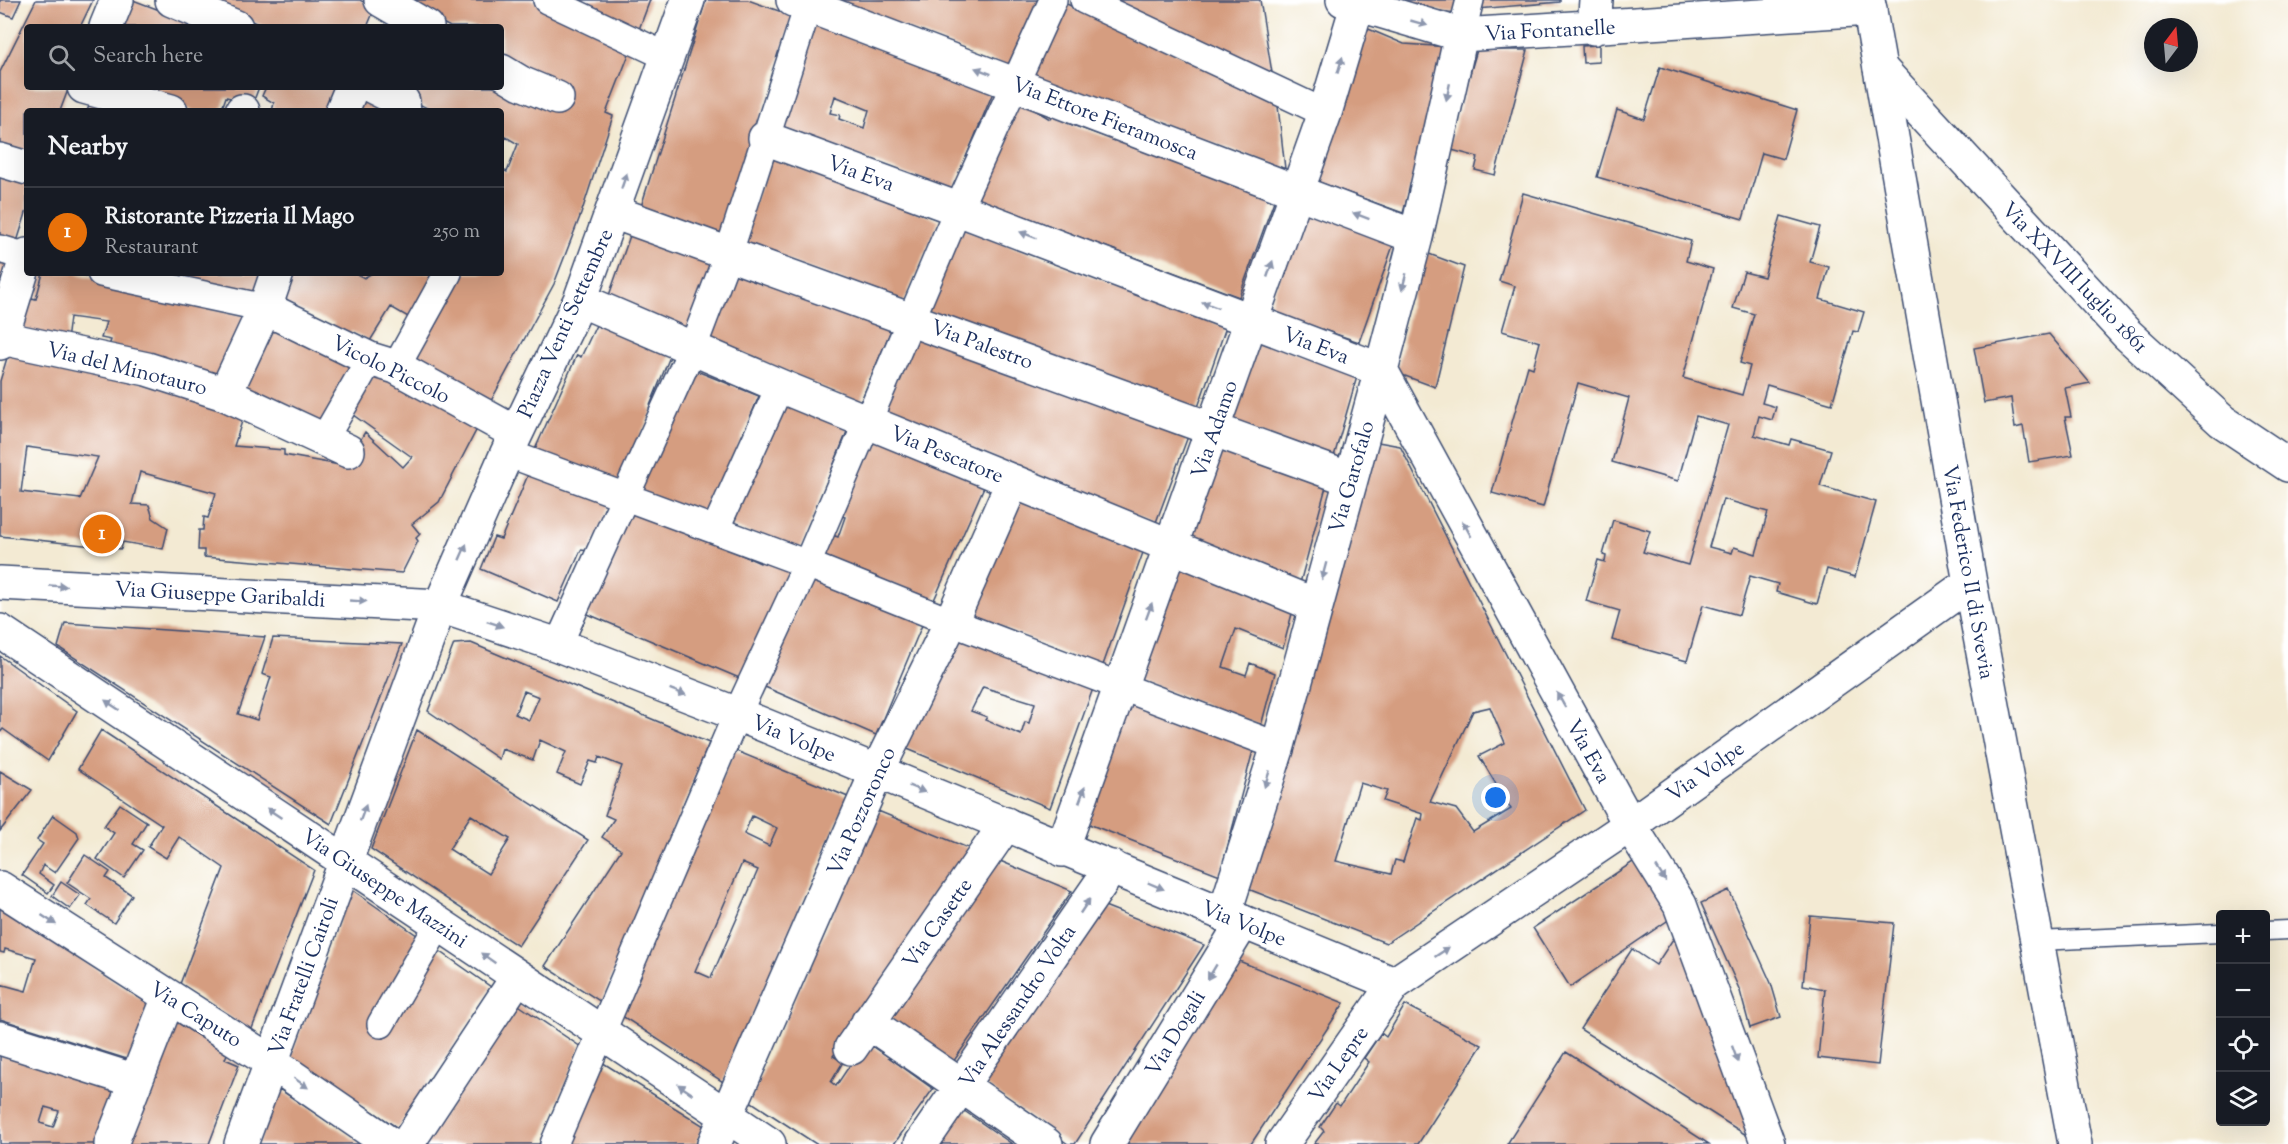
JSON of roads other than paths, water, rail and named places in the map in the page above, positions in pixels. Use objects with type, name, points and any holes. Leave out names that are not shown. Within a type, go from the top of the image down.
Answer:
[{"type":"street","points":[[107,24],[117,0]]},
{"type":"street","points":[[172,0],[229,24]]},
{"type":"street","points":[[548,0],[668,57]]},
{"type":"street","name":"Piazza Venti Settembre","points":[[440,606],[512,443],[580,300],[688,0]]},
{"type":"street","points":[[554,1144],[737,714],[807,564],[958,209],[1053,0]]},
{"type":"street","points":[[1084,0],[1325,113]]},
{"type":"street","points":[[1461,35],[1470,0]]},
{"type":"street","points":[[558,645],[693,347],[729,252],[804,2]]},
{"type":"street","name":"Via Ettore Fieramosca","points":[[804,2],[1416,237]]},
{"type":"street","name":"Via Adamo","points":[[1062,850],[1173,546],[1298,192],[1325,113],[1353,2]]},
{"type":"street","name":"Via Fontanelle","points":[[1353,2],[1461,35],[1595,14],[1869,4]]},
{"type":"street","name":"Via Federico II di Svevia","points":[[1869,4],[1970,583],[2075,1144]]},
{"type":"street","points":[[384,8],[420,24]]},
{"type":"street","name":"Via Garofalo","points":[[1233,919],[1315,605],[1416,237],[1461,35]]},
{"type":"street","name":"Via XXVIII luglio 1861","points":[[1880,68],[2084,289],[2144,350],[2222,421],[2288,465]]},
{"type":"street","points":[[504,73],[520,83],[557,98]]},
{"type":"street","points":[[76,108],[83,90]]},
{"type":"street","points":[[95,90],[160,108]]},
{"type":"street","points":[[343,108],[351,90]]},
{"type":"street","points":[[380,90],[403,102],[404,108]]},
{"type":"street","name":"Via Eva","points":[[765,138],[1381,370],[1629,825],[1680,905],[1768,1144]]},
{"type":"street","points":[[0,160],[24,167]]},
{"type":"street","name":"Via Palestro","points":[[613,212],[729,252],[1350,479]]},
{"type":"street","points":[[0,249],[24,255]]},
{"type":"street","points":[[1,340],[24,266]]},
{"type":"street","points":[[115,276],[265,308]]},
{"type":"street","points":[[225,394],[265,308],[276,276]]},
{"type":"street","points":[[336,445],[383,363],[445,276]]},
{"type":"street","name":"Via Pescatore","points":[[580,300],[780,386],[1315,605]]},
{"type":"street","name":"Vicolo Piccolo","points":[[265,308],[383,363],[512,443]]},
{"type":"street","name":"Via del Minotauro","points":[[1,340],[147,369],[225,394],[336,445]]},
{"type":"street","points":[[715,530],[780,386]]},
{"type":"street","points":[[512,443],[625,496],[1278,746]]},
{"type":"street","name":"Via Pozzoronco","points":[[720,1130],[877,772],[951,622],[1013,481]]},
{"type":"street","name":"Via Giuseppe Garibaldi","points":[[0,583],[440,606]]},
{"type":"street","name":"Via Volpe","points":[[440,606],[558,645],[737,714],[1062,850],[1112,867],[1394,984],[1629,825],[1970,583]]},
{"type":"street","name":"Via Fratelli Cairoli","points":[[240,1144],[440,606]]},
{"type":"street","name":"Via Giuseppe Mazzini","points":[[0,631],[601,1032],[720,1130],[770,1144]]},
{"type":"street","name":"Via Casette","points":[[1006,825],[860,1035],[962,1087],[1046,1144]]},
{"type":"street","name":"Via Alessandro Volta","points":[[921,1144],[1112,867]]},
{"type":"street","name":"Via Caputo","points":[[0,888],[168,998],[272,1062],[390,1144]]},
{"type":"street","name":"Via Dogali","points":[[1107,1144],[1233,919]]},
{"type":"street","points":[[381,1024],[440,924]]},
{"type":"street","points":[[407,1144],[517,978]]},
{"type":"street","name":"Via Lepre","points":[[1282,1144],[1394,984]]},
{"type":"street","points":[[111,1144],[168,998]]},
{"type":"street","points":[[0,1038],[136,1081]]},
{"type":"lane","points":[[2270,931],[2288,930]]},
{"type":"lane","points":[[2037,941],[2216,933]]},
{"type":"place","name":"Ristorante Pizzeria Il Mago","points":[[102,534]]}]
